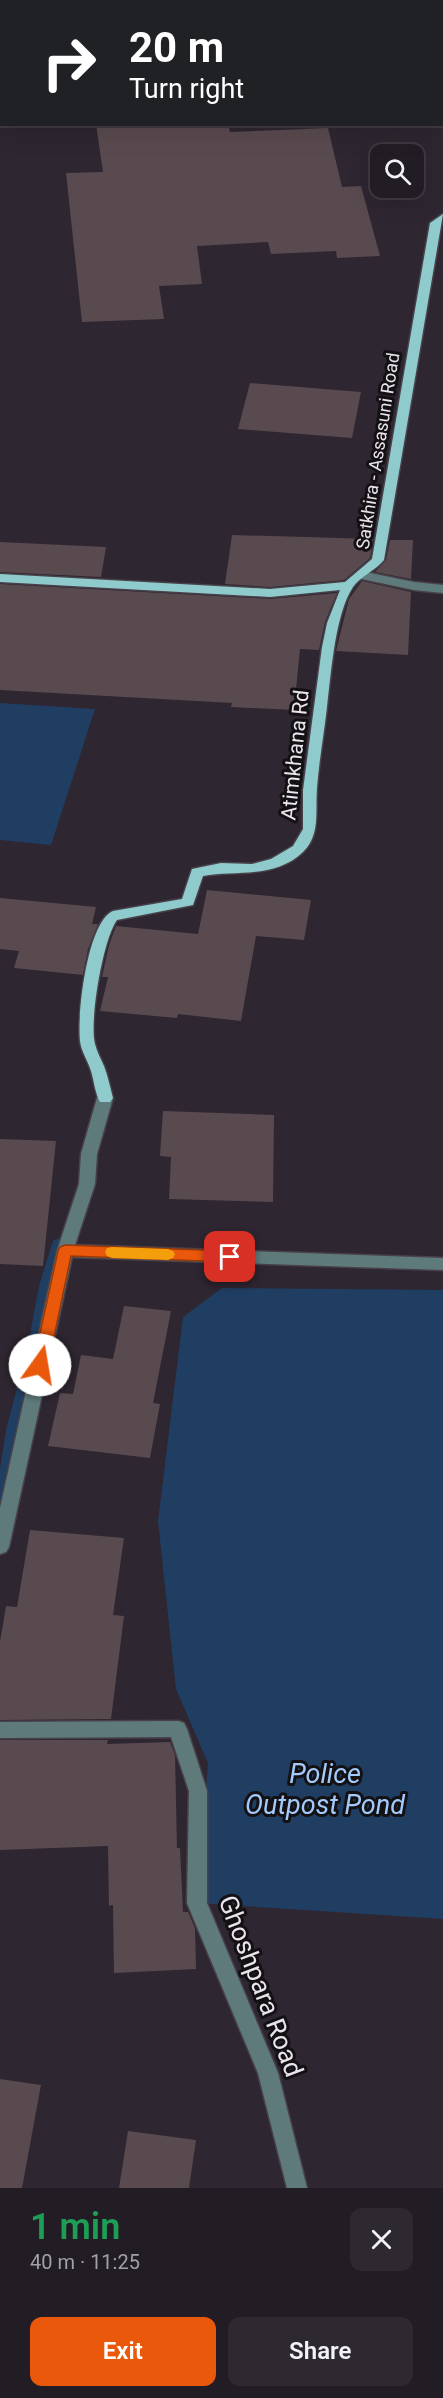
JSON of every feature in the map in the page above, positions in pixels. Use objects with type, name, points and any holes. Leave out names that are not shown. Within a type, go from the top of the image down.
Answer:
[{"type":"main road","name":"Satkhira - Assasuni Road","points":[[348,585],[378,560],[435,223],[443,217]]},
{"type":"main road","points":[[0,578],[270,593],[348,585]]},
{"type":"main road","name":"Atimkhana Rd","points":[[105,1098],[95,1062],[87,1044],[86,1025],[98,950],[105,927],[111,918],[121,914],[174,907],[188,902],[196,872],[221,868],[252,868],[276,863],[298,849],[310,829],[310,790],[328,647],[333,623],[348,585]]},
{"type":"street","points":[[360,574],[414,586],[443,589]]},
{"type":"street","points":[[0,1547],[65,1251],[87,1184],[89,1154],[105,1098]]},
{"type":"street","points":[[65,1251],[443,1264]]},
{"type":"street","name":"Ghoshpara Road","points":[[0,1730],[178,1729],[198,1791],[197,1903],[268,2073],[297,2188]]},
{"type":"water","points":[[0,703],[95,709],[51,845],[0,840]]},
{"type":"water","name":"Police Outpost Pond","points":[[222,1288],[443,1290],[443,1919],[197,1903],[208,1763],[176,1689],[158,1521],[183,1317]]},
{"type":"building","points":[[96,126],[228,126],[230,132],[328,128],[342,187],[361,186],[380,256],[337,258],[336,251],[271,254],[268,242],[197,246],[202,284],[159,286],[164,319],[82,322],[66,173],[103,172]]},
{"type":"building","points":[[250,383],[361,392],[352,438],[238,429]]},
{"type":"building","points":[[232,535],[373,539],[370,558],[344,580],[270,587],[225,584]]},
{"type":"building","points":[[390,540],[413,540],[411,579],[375,572],[386,560]]},
{"type":"building","points":[[0,542],[106,547],[101,577],[0,572]]},
{"type":"building","points":[[362,581],[411,592],[408,655],[336,651],[349,599]]},
{"type":"building","points":[[0,584],[270,599],[337,593],[325,622],[319,650],[300,649],[294,710],[231,707],[232,703],[0,690]]},
{"type":"building","points":[[207,890],[311,900],[304,940],[256,936],[241,1021],[178,1014],[177,1018],[100,1011],[108,977],[102,977],[116,926],[198,934]]},
{"type":"building","points":[[0,898],[96,907],[92,924],[98,924],[88,949],[83,975],[14,968],[19,951],[0,949]]},
{"type":"building","points":[[163,1111],[274,1115],[273,1202],[169,1199],[171,1157],[160,1156]]},
{"type":"building","points":[[0,1139],[56,1141],[43,1266],[0,1264]]},
{"type":"building","points":[[124,1306],[171,1311],[153,1403],[160,1404],[150,1458],[48,1446],[60,1393],[73,1394],[81,1355],[113,1359]]},
{"type":"building","points":[[30,1530],[124,1538],[113,1615],[124,1616],[111,1719],[0,1720],[0,1642],[6,1606],[17,1607]]},
{"type":"building","points":[[0,1740],[108,1740],[107,1744],[170,1742],[175,1755],[177,1848],[180,1848],[183,1912],[188,1912],[195,1928],[196,1969],[114,1973],[113,1905],[109,1906],[108,1846],[0,1850]]},
{"type":"building","points":[[0,2079],[41,2085],[22,2188],[0,2188]]},
{"type":"building","points":[[128,2131],[196,2140],[189,2188],[119,2188]]},
{"type":"waterway","points":[[0,1504],[31,1355],[37,1340],[47,1286],[60,1244]]},
{"type":"slow traffic","points":[[112,1252],[168,1254]]},
{"type":"route","points":[[40,1365],[65,1251],[230,1257]]}]
